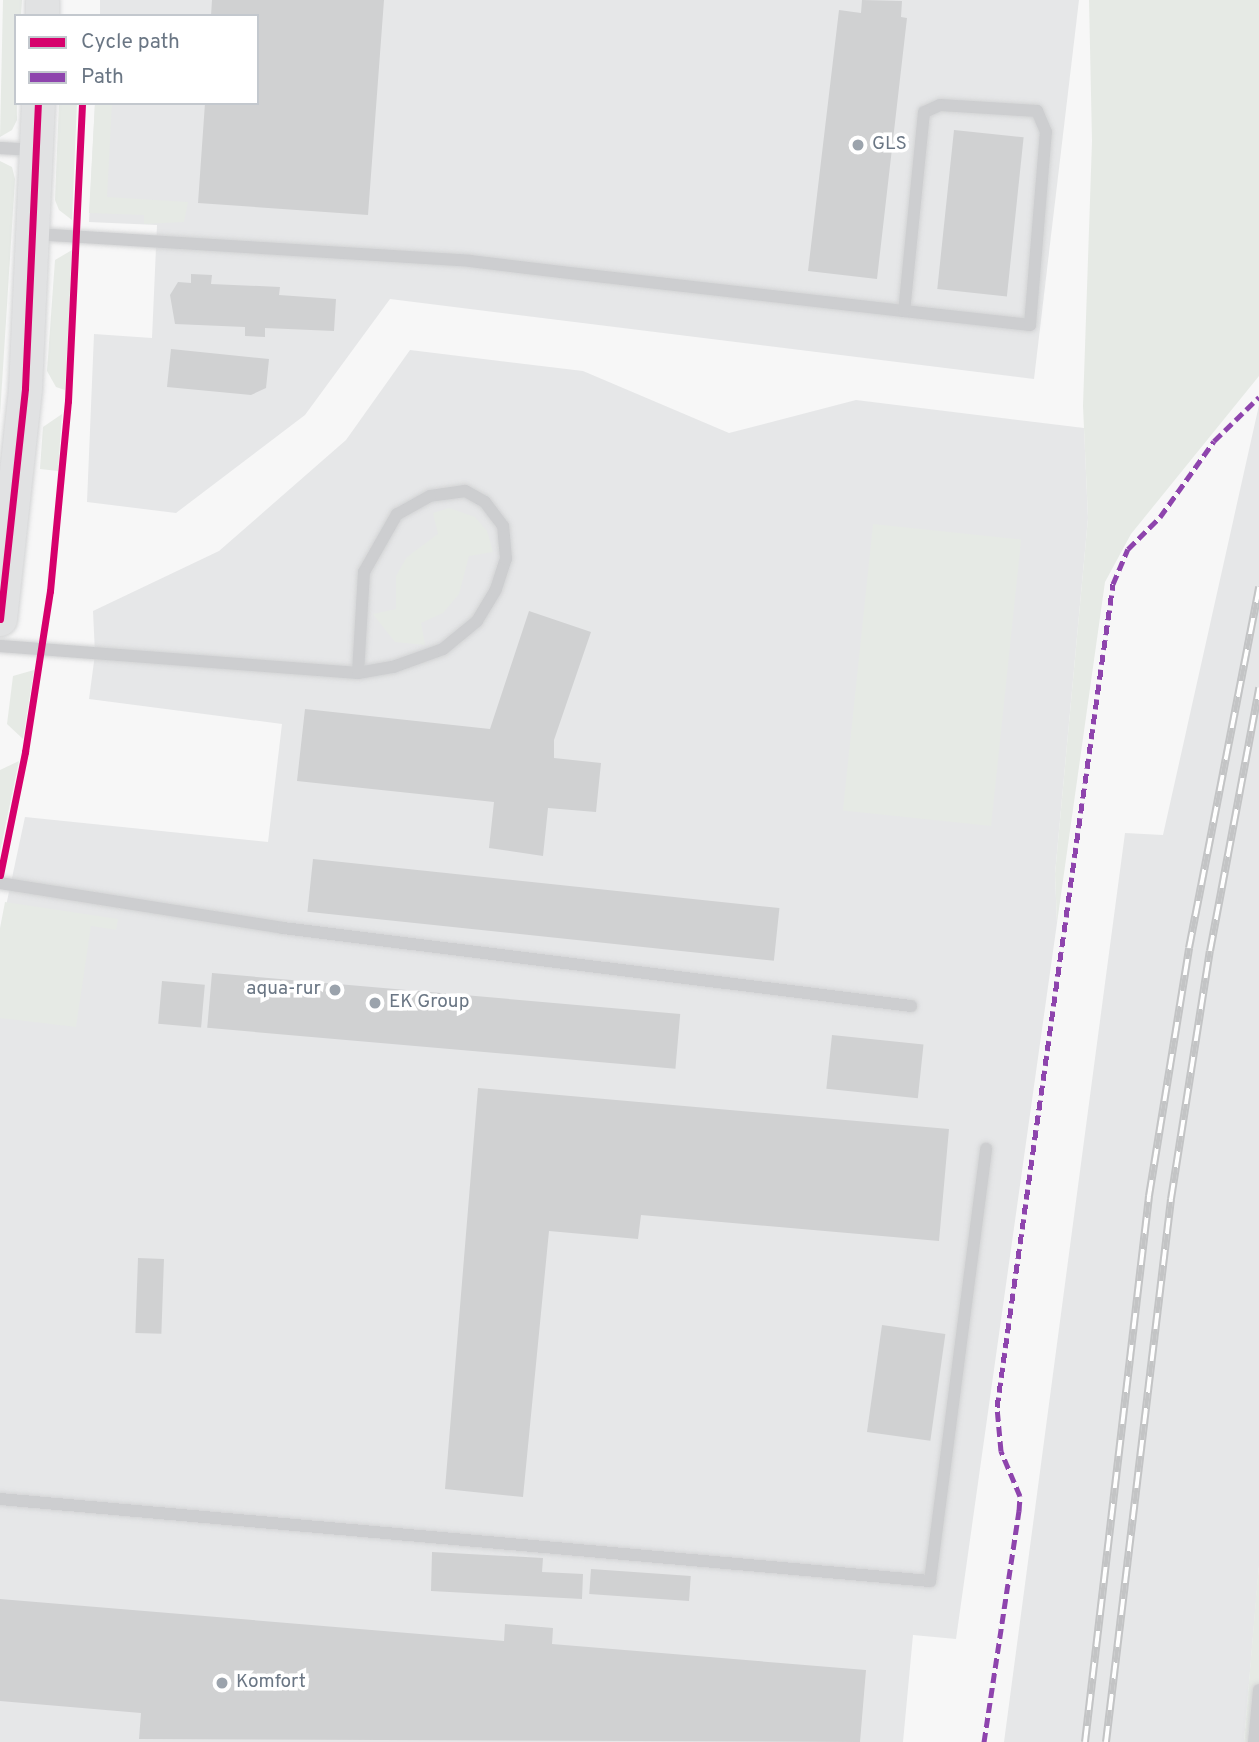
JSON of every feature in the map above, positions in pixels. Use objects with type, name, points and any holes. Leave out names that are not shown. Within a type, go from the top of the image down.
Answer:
[{"type":"street","points":[[0,619],[25,388],[38,105]]},
{"type":"lane","points":[[33,234],[470,261],[904,311],[1030,325],[1046,132],[1037,111],[940,105],[924,112],[904,311]]},
{"type":"lane","points":[[0,149],[36,150]]},
{"type":"lane","points":[[0,646],[358,673],[393,667],[443,649],[477,621],[496,589],[506,559],[503,527],[485,502],[465,491],[430,496],[397,513],[364,572],[358,673]]},
{"type":"lane","points":[[0,883],[283,928],[911,1006]]},
{"type":"lane","points":[[0,1499],[930,1581],[986,1149]]},
{"type":"lane","points":[[1254,1742],[1259,1690]]},
{"type":"shaded area","points":[[3,0],[22,0],[21,14],[14,14],[14,105],[17,105],[17,120],[12,130],[0,137]]},
{"type":"shaded area","points":[[100,0],[1079,0],[1034,379],[390,299],[305,415],[176,513],[87,502],[94,334],[152,338],[157,225],[89,222],[95,105],[259,105],[259,14],[100,14]]},
{"type":"shaded area","points":[[1089,0],[1259,0],[1259,376],[1131,534],[1105,582],[1057,923],[1055,874],[1088,518],[1083,406],[1092,141]]},
{"type":"shaded area","points":[[59,105],[77,105],[72,220],[59,210],[55,200]]},
{"type":"shaded area","points":[[95,105],[112,105],[107,197],[188,202],[184,222],[144,224],[144,215],[89,213]]},
{"type":"shaded area","points":[[0,161],[12,167],[15,179],[0,415]]},
{"type":"shaded area","points":[[72,250],[65,390],[56,387],[47,371],[55,260]]},
{"type":"shaded area","points":[[410,350],[583,371],[729,433],[856,400],[1084,428],[1088,518],[1055,874],[1057,923],[956,1639],[913,1635],[903,1742],[0,1742],[0,934],[25,817],[268,842],[282,724],[89,699],[95,654],[93,611],[219,551],[346,440]]},
{"type":"shaded area","points":[[1259,405],[1259,1566],[1244,1742],[1004,1742],[1125,833],[1163,835]]},
{"type":"shaded area","points":[[62,414],[58,471],[40,469],[43,427]]},
{"type":"shaded area","points":[[449,508],[475,517],[487,531],[493,552],[469,556],[459,594],[443,613],[421,623],[425,645],[395,642],[373,614],[396,609],[396,576],[407,557],[438,534],[433,513]]},
{"type":"shaded area","points":[[873,524],[1021,540],[991,826],[843,810]]},
{"type":"shaded area","points":[[34,670],[23,739],[7,724],[13,676]]},
{"type":"shaded area","points":[[19,761],[0,852],[0,770]]},
{"type":"shaded area","points":[[5,902],[118,919],[116,930],[91,926],[76,1027],[0,1018],[0,928]]},
{"type":"shaded area","points":[[1259,1566],[1259,1742],[1244,1742],[1257,1585]]},
{"type":"building","points":[[212,0],[384,0],[368,215],[198,203],[205,105],[259,105],[259,14],[211,14]]},
{"type":"building","name":"GLS","points":[[862,0],[902,1],[901,17],[907,18],[877,279],[808,271],[839,10],[861,13]]},
{"type":"building","points":[[954,130],[1024,137],[1007,296],[937,289]]},
{"type":"building","points":[[191,274],[212,275],[211,284],[280,287],[279,295],[336,299],[334,331],[265,328],[265,337],[245,336],[245,327],[175,324],[170,295],[178,282],[191,283]]},
{"type":"building","points":[[171,349],[269,359],[266,388],[251,395],[167,387]]},
{"type":"building","points":[[529,611],[591,632],[554,740],[554,758],[601,763],[596,812],[548,808],[543,856],[489,848],[494,802],[297,781],[305,709],[490,729]]},
{"type":"building","points":[[313,859],[779,908],[774,961],[307,912]]},
{"type":"building","points":[[212,973],[680,1014],[675,1069],[207,1028]]},
{"type":"building","points":[[162,981],[205,985],[201,1028],[158,1024]]},
{"type":"building","points":[[832,1035],[923,1045],[918,1098],[826,1089]]},
{"type":"building","points":[[478,1088],[949,1129],[939,1241],[641,1215],[638,1239],[549,1231],[523,1497],[445,1489]]},
{"type":"building","points":[[138,1258],[164,1259],[161,1334],[135,1333]]},
{"type":"building","points":[[882,1325],[945,1334],[930,1441],[867,1432]]},
{"type":"building","points":[[432,1552],[543,1558],[542,1572],[583,1574],[582,1599],[431,1591]]},
{"type":"building","points":[[591,1569],[691,1576],[689,1601],[589,1594]]},
{"type":"building","points":[[0,1599],[504,1641],[505,1624],[553,1628],[552,1644],[866,1670],[860,1742],[139,1739],[141,1713],[0,1701]]},
{"type":"railway","points":[[1085,1742],[1149,1196],[1189,948],[1259,587]]},
{"type":"railway","points":[[1106,1742],[1171,1199],[1210,951],[1259,688]]},
{"type":"marked path","points":[[984,1742],[1020,1496],[1001,1451],[997,1407],[1113,584],[1128,549],[1160,517],[1214,441],[1259,397]]},
{"type":"cycle path","points":[[0,619],[25,388],[38,105]]},
{"type":"cycle path","points":[[0,875],[25,752],[50,591],[68,401],[82,105]]},
{"type":"place","name":"GLS","points":[[858,145]]},
{"type":"place","name":"aqua-rur","points":[[335,990]]},
{"type":"place","name":"EK Group","points":[[375,1003]]},
{"type":"place","name":"Komfort","points":[[222,1683]]}]
